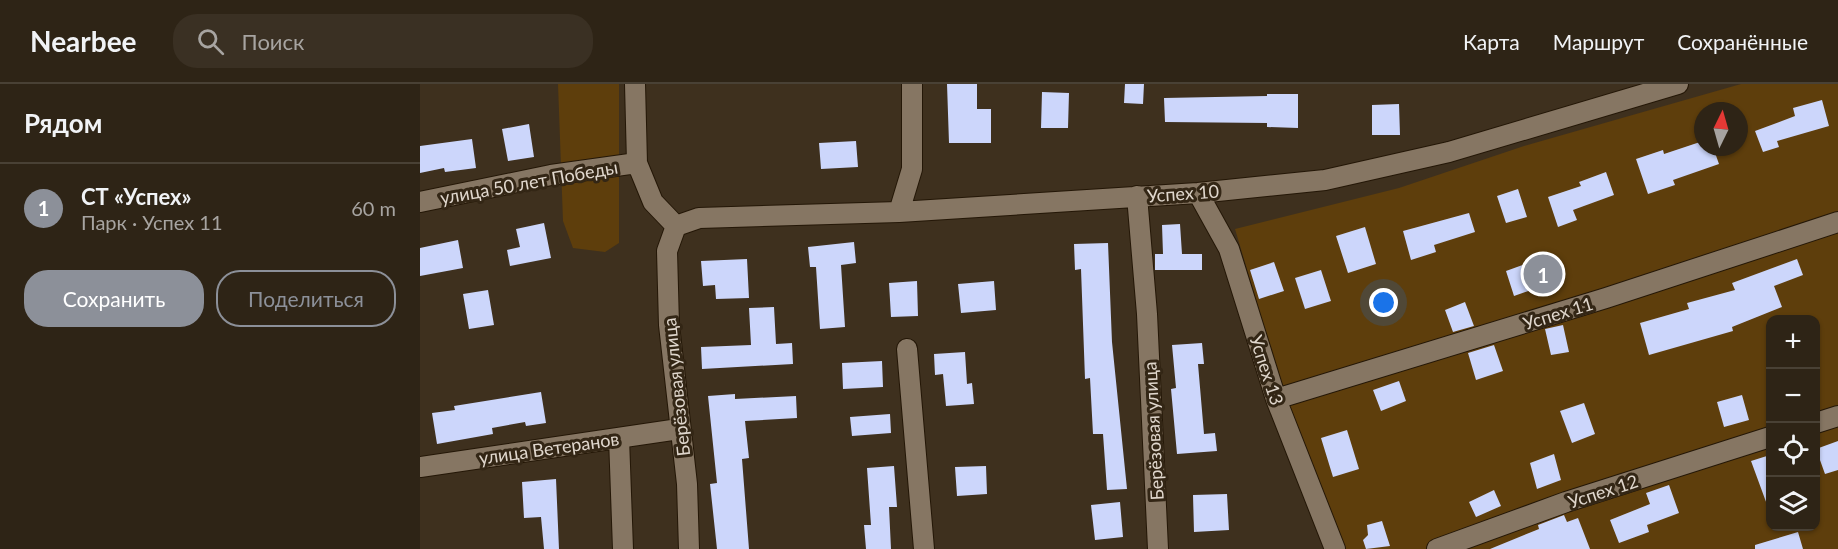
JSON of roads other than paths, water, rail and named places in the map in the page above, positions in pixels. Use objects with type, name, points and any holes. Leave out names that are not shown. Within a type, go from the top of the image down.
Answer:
[{"type":"street","points":[[635,84],[637,163],[653,202],[676,226]]},
{"type":"street","points":[[898,212],[912,169],[912,84]]},
{"type":"street","name":"Успех 10","points":[[676,226],[699,218],[898,212],[1198,193],[1324,180],[1449,152],[1678,84]]},
{"type":"street","name":"улица 50 лет Победы","points":[[420,202],[550,175],[637,163]]},
{"type":"street","name":"Успех 13","points":[[1198,193],[1229,249],[1276,399],[1335,549]]},
{"type":"street","name":"Берёзовая улица","points":[[1137,196],[1147,314],[1158,549]]},
{"type":"street","name":"Успех 11","points":[[1276,399],[1606,298],[1838,222]]},
{"type":"street","name":"Берёзовая улица","points":[[676,226],[667,251],[669,325],[687,484],[689,549]]},
{"type":"street","points":[[907,349],[924,549]]},
{"type":"street","points":[[1820,421],[1838,416]]},
{"type":"street","name":"улица Ветеранов","points":[[420,467],[679,429]]},
{"type":"street","points":[[619,438],[623,549]]},
{"type":"street","name":"Успех 12","points":[[1437,549],[1566,502],[1766,438]]},
{"type":"place","name":"СТ «Успех»","points":[[1543,274]]}]
